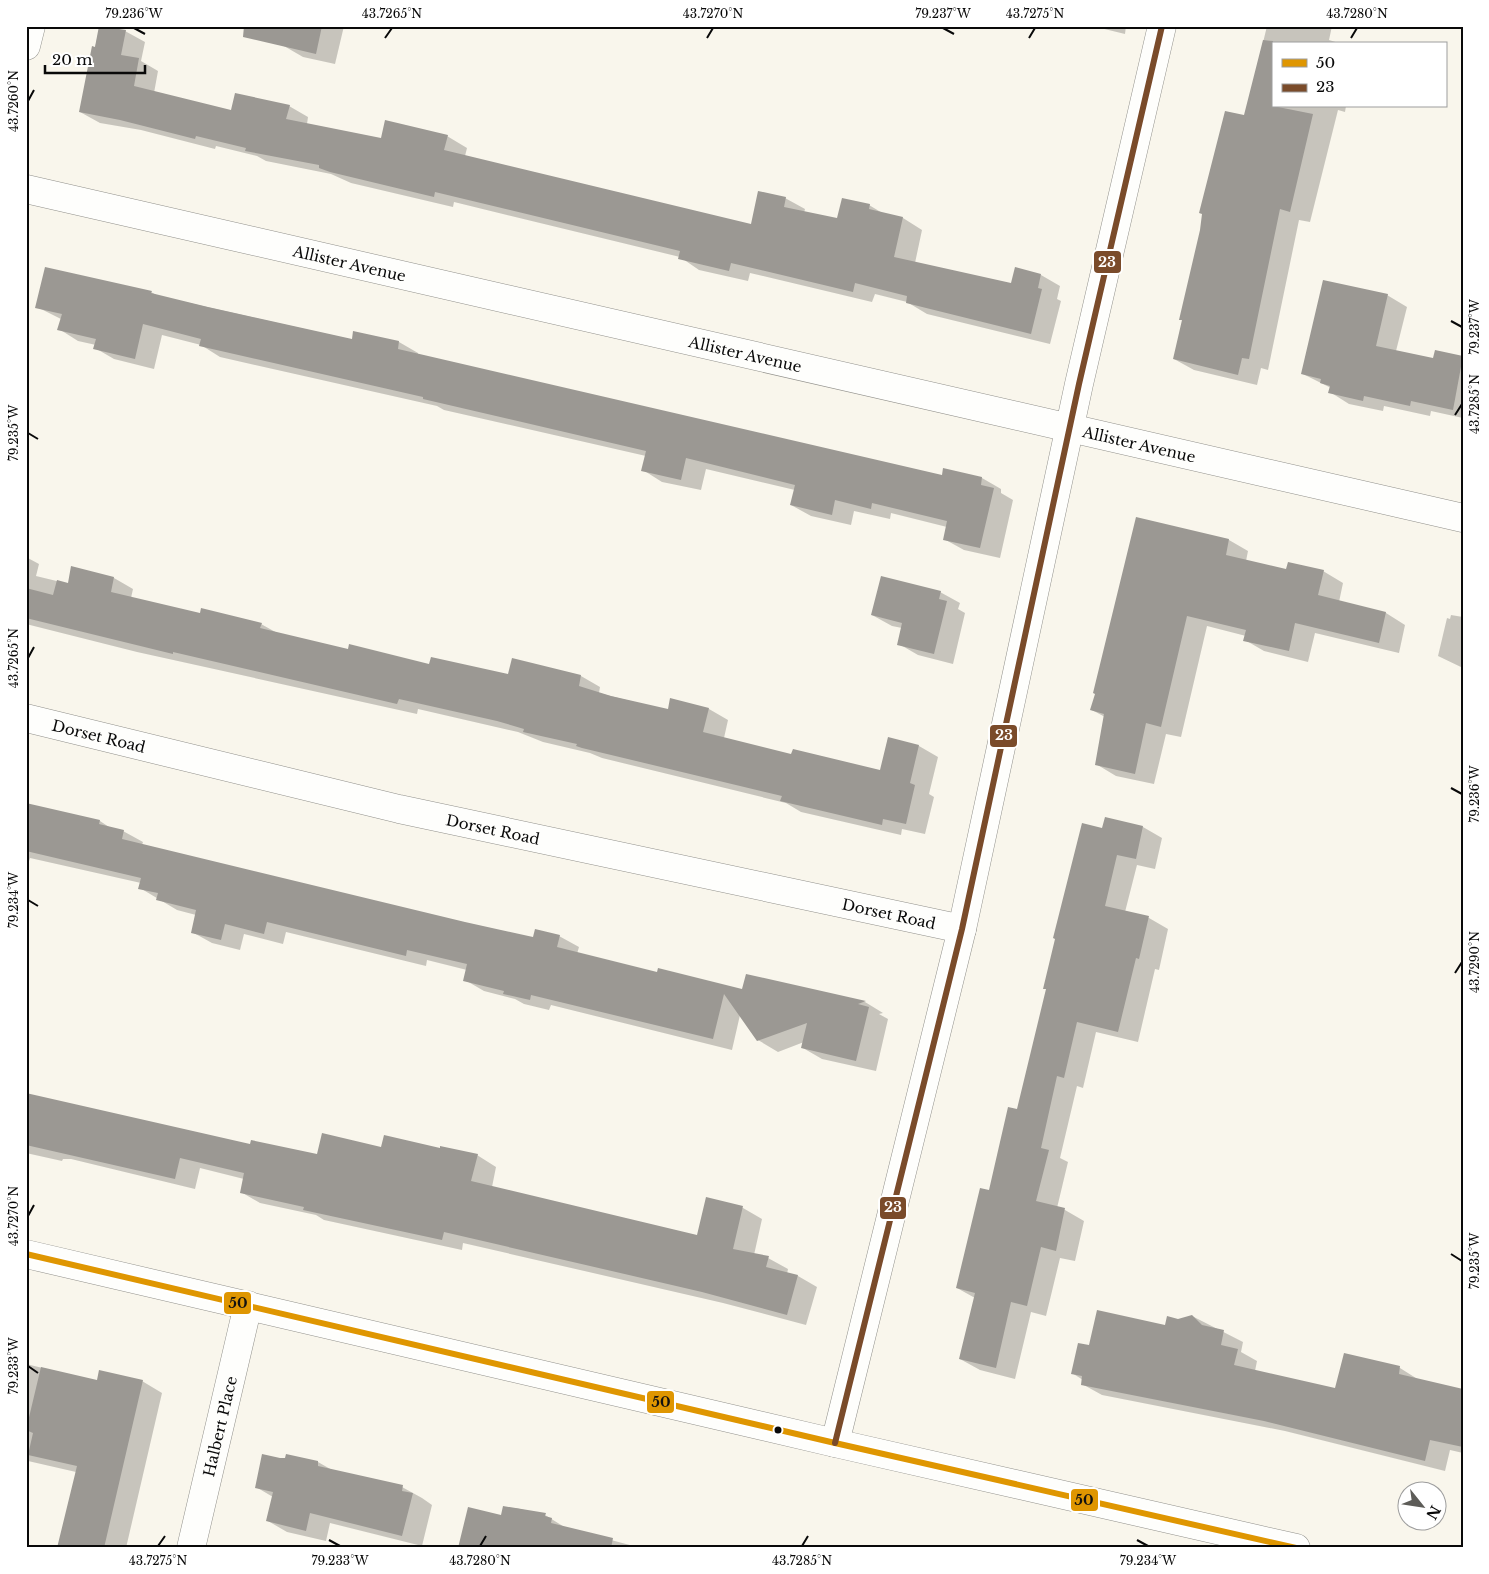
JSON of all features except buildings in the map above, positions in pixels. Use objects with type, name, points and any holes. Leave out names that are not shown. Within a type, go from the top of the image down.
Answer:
[{"type":"street","points":[[26,46],[31,26]]},
{"type":"street","points":[[835,1443],[962,929],[1070,428],[1162,26]]},
{"type":"street","name":"Allister Avenue","points":[[26,189],[1463,518]]},
{"type":"street","name":"Dorset Road","points":[[26,718],[399,809],[962,929]]},
{"type":"street","points":[[26,1254],[835,1443],[1296,1548]]},
{"type":"street","name":"Halbert Place","points":[[191,1548],[248,1306]]},
{"type":"transit line","name":"23","points":[[835,1443],[962,929],[1079,384],[1162,26]]},
{"type":"transit line","name":"50","points":[[26,1254],[835,1443],[1296,1548]]}]
